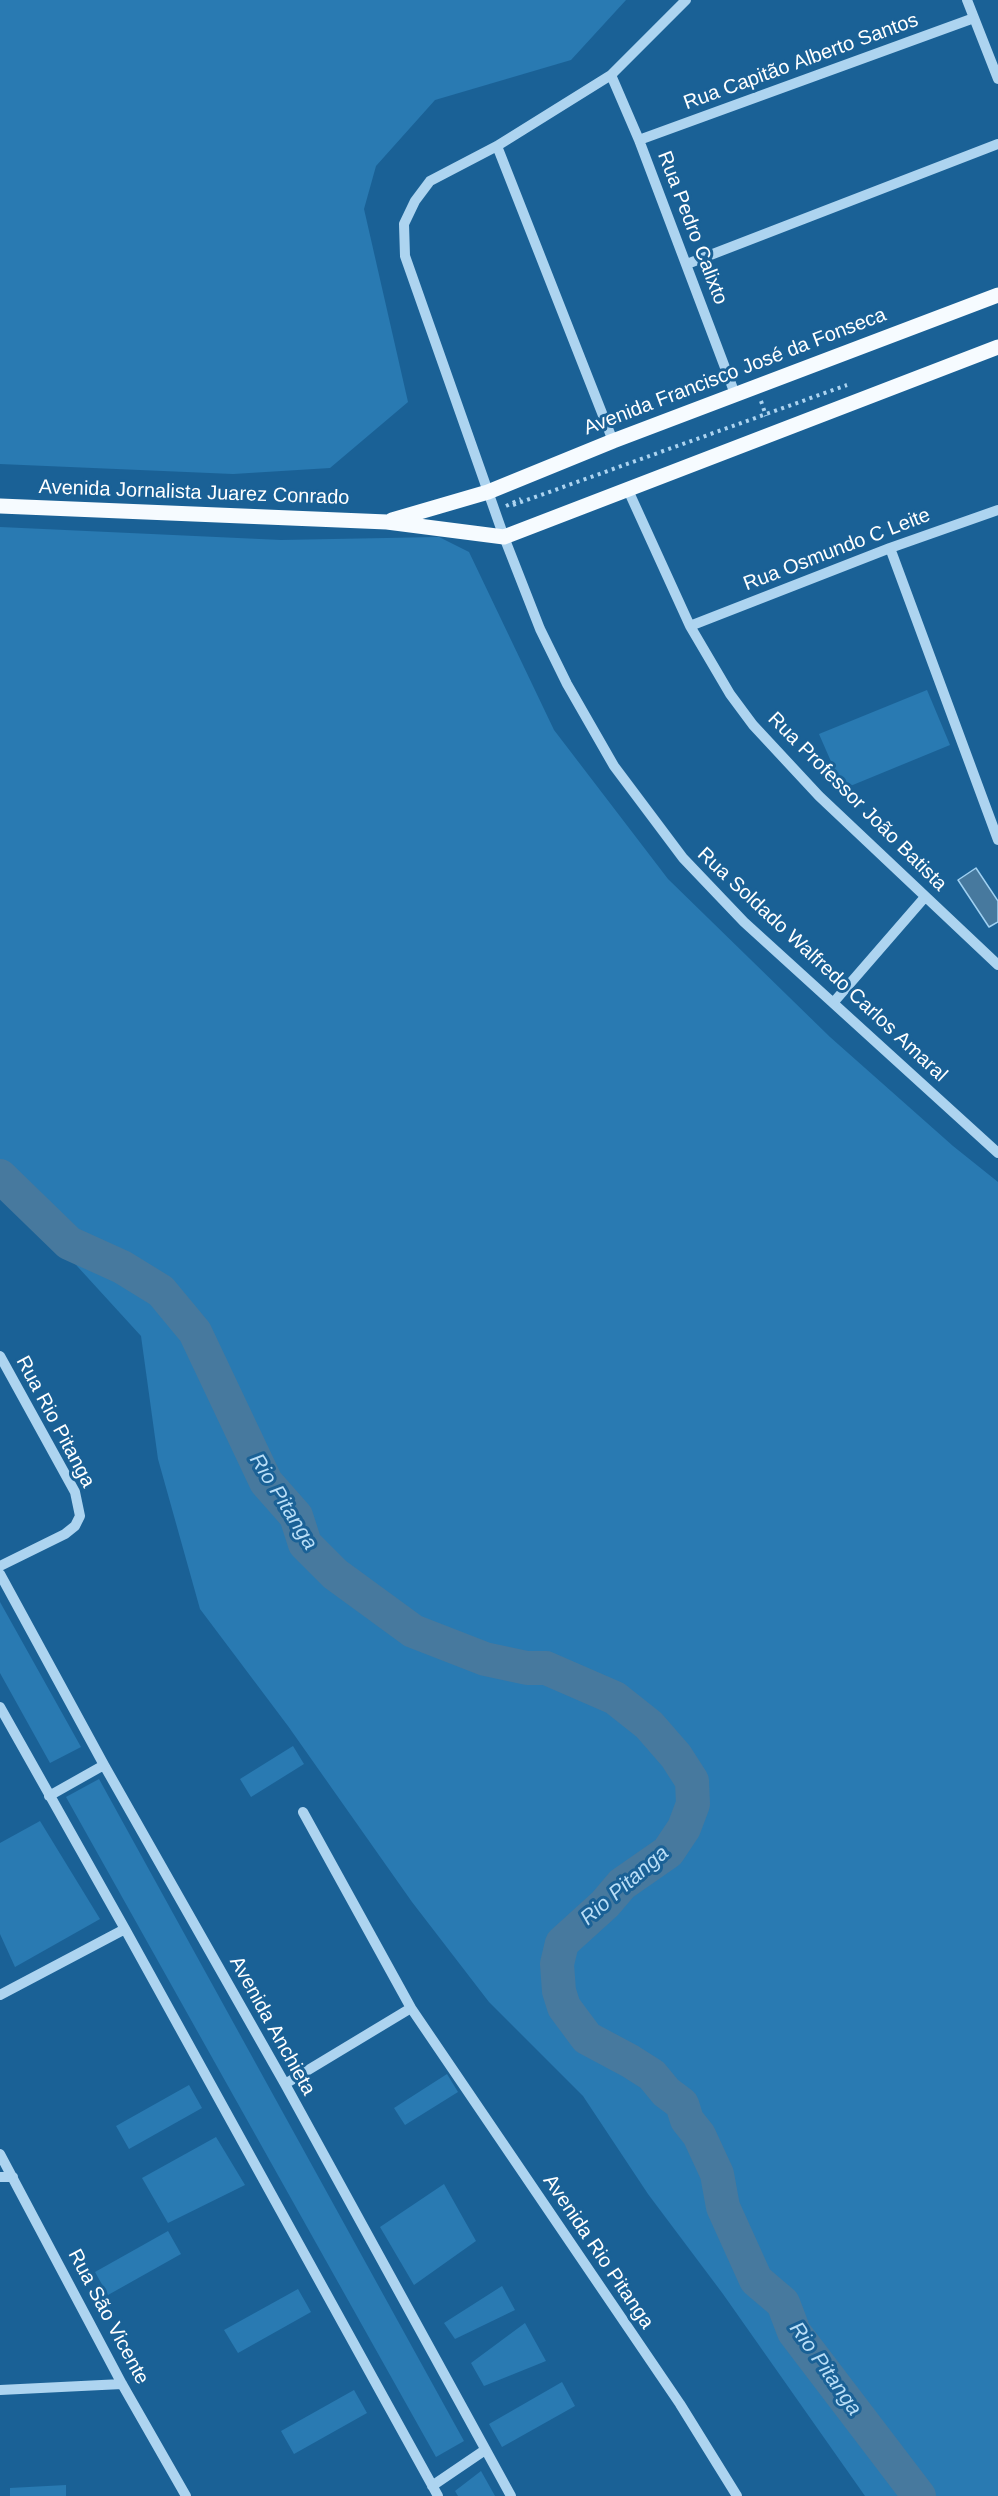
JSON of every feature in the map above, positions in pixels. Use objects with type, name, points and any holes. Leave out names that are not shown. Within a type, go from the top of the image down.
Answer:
[{"type":"main road","name":"Avenida Francisco José da Fonseca","points":[[488,492],[613,441],[998,295]]},
{"type":"main road","points":[[504,537],[998,347]]},
{"type":"main road","name":"Avenida Jornalista Juarez Conrado","points":[[387,522],[488,492]]},
{"type":"main road","name":"Avenida Jornalista Juarez Conrado","points":[[0,506],[387,522],[504,537]]},
{"type":"street","name":"Rua Soldado Walfredo Carlos Amaral","points":[[686,0],[611,75],[497,146],[430,181],[415,201],[404,224],[405,256],[504,537],[540,629],[567,684],[614,766],[682,858],[744,922],[998,1153]]},
{"type":"street","points":[[967,0],[998,79]]},
{"type":"street","name":"Rua Capitão Alberto Santos","points":[[639,140],[974,18]]},
{"type":"street","name":"Rua Pedro Calixto","points":[[611,75],[639,140],[735,394]]},
{"type":"street","points":[[687,264],[998,144]]},
{"type":"street","points":[[497,146],[613,441]]},
{"type":"street","name":"Rua Professor João Batista","points":[[628,490],[690,626],[725,686],[753,725],[791,768],[998,965]]},
{"type":"street","name":"Rua Osmundo C Leite","points":[[690,626],[890,548],[998,510]]},
{"type":"street","points":[[890,548],[998,840]]},
{"type":"street","points":[[833,1003],[925,897]]},
{"type":"street","name":"Rua Rio Pitanga","points":[[0,1356],[75,1492],[80,1516],[75,1526],[65,1534],[0,1566]]},
{"type":"street","name":"Avenida Anchieta","points":[[0,1574],[104,1765],[285,2084],[511,2496]]},
{"type":"street","points":[[0,1707],[435,2491],[486,2450]]},
{"type":"street","points":[[49,1796],[104,1765]]},
{"type":"street","points":[[285,2084],[411,2008],[303,1812]]},
{"type":"street","points":[[0,1995],[125,1929]]},
{"type":"street","name":"Avenida Rio Pitanga","points":[[411,2008],[680,2404],[737,2496]]},
{"type":"street","name":"Rua São Vicente","points":[[0,2154],[122,2384],[186,2496]]},
{"type":"street","points":[[0,2177],[14,2177]]},
{"type":"street","points":[[0,2390],[122,2384]]},
{"type":"path","points":[[495,512],[854,382]]},
{"type":"path","points":[[756,386],[772,434]]},
{"type":"shaded area","points":[[0,0],[626,0],[571,60],[435,100],[376,166],[364,209],[408,402],[330,468],[233,474],[0,464]]},
{"type":"shaded area","points":[[0,527],[281,540],[439,537],[469,552],[554,730],[668,879],[830,1037],[953,1146],[998,1182],[998,2496],[865,2496],[723,2294],[648,2194],[583,2096],[489,2002],[412,1902],[288,1726],[200,1609],[158,1459],[141,1336],[67,1255],[0,1192]]},
{"type":"shaded area","points":[[927,690],[950,745],[843,789],[819,734]]},
{"type":"shaded area","points":[[976,868],[998,901],[998,922],[989,927],[958,880]]},
{"type":"shaded area","points":[[0,1602],[81,1747],[50,1763],[0,1673]]},
{"type":"shaded area","points":[[293,1746],[304,1764],[251,1797],[240,1779]]},
{"type":"shaded area","points":[[99,1779],[464,2441],[436,2457],[66,1797]]},
{"type":"shaded area","points":[[40,1821],[100,1919],[15,1967],[0,1934],[0,1843]]},
{"type":"shaded area","points":[[447,2074],[458,2092],[405,2125],[394,2108]]},
{"type":"shaded area","points":[[189,2085],[202,2108],[129,2149],[116,2126]]},
{"type":"shaded area","points":[[216,2137],[245,2185],[168,2223],[142,2178]]},
{"type":"shaded area","points":[[444,2184],[476,2241],[414,2285],[380,2227]]},
{"type":"shaded area","points":[[168,2231],[181,2254],[108,2295],[95,2272]]},
{"type":"shaded area","points":[[502,2286],[515,2310],[455,2339],[444,2323]]},
{"type":"shaded area","points":[[298,2289],[311,2312],[238,2353],[224,2330]]},
{"type":"shaded area","points":[[525,2323],[546,2361],[484,2386],[471,2363]]},
{"type":"shaded area","points":[[562,2382],[575,2406],[502,2447],[489,2424]]},
{"type":"shaded area","points":[[354,2390],[367,2413],[294,2454],[281,2431]]},
{"type":"shaded area","points":[[481,2471],[495,2496],[458,2496],[455,2491]]},
{"type":"shaded area","points":[[66,2485],[66,2496],[10,2496],[10,2488]]},
{"type":"waterway","name":"Rio Pitanga","points":[[0,1176],[69,1243],[122,1267],[161,1291],[195,1332],[266,1482],[296,1516],[305,1544],[335,1574],[413,1631],[485,1659],[527,1668],[546,1668],[615,1698],[649,1725],[676,1756],[692,1781],[693,1804],[684,1828],[668,1852],[622,1884],[605,1904],[562,1943],[557,1964],[559,1991],[564,2007],[587,2038],[652,2075],[666,2092],[682,2104],[687,2120],[699,2135],[717,2174],[723,2207],[756,2280],[783,2303],[794,2332],[919,2496]]}]
